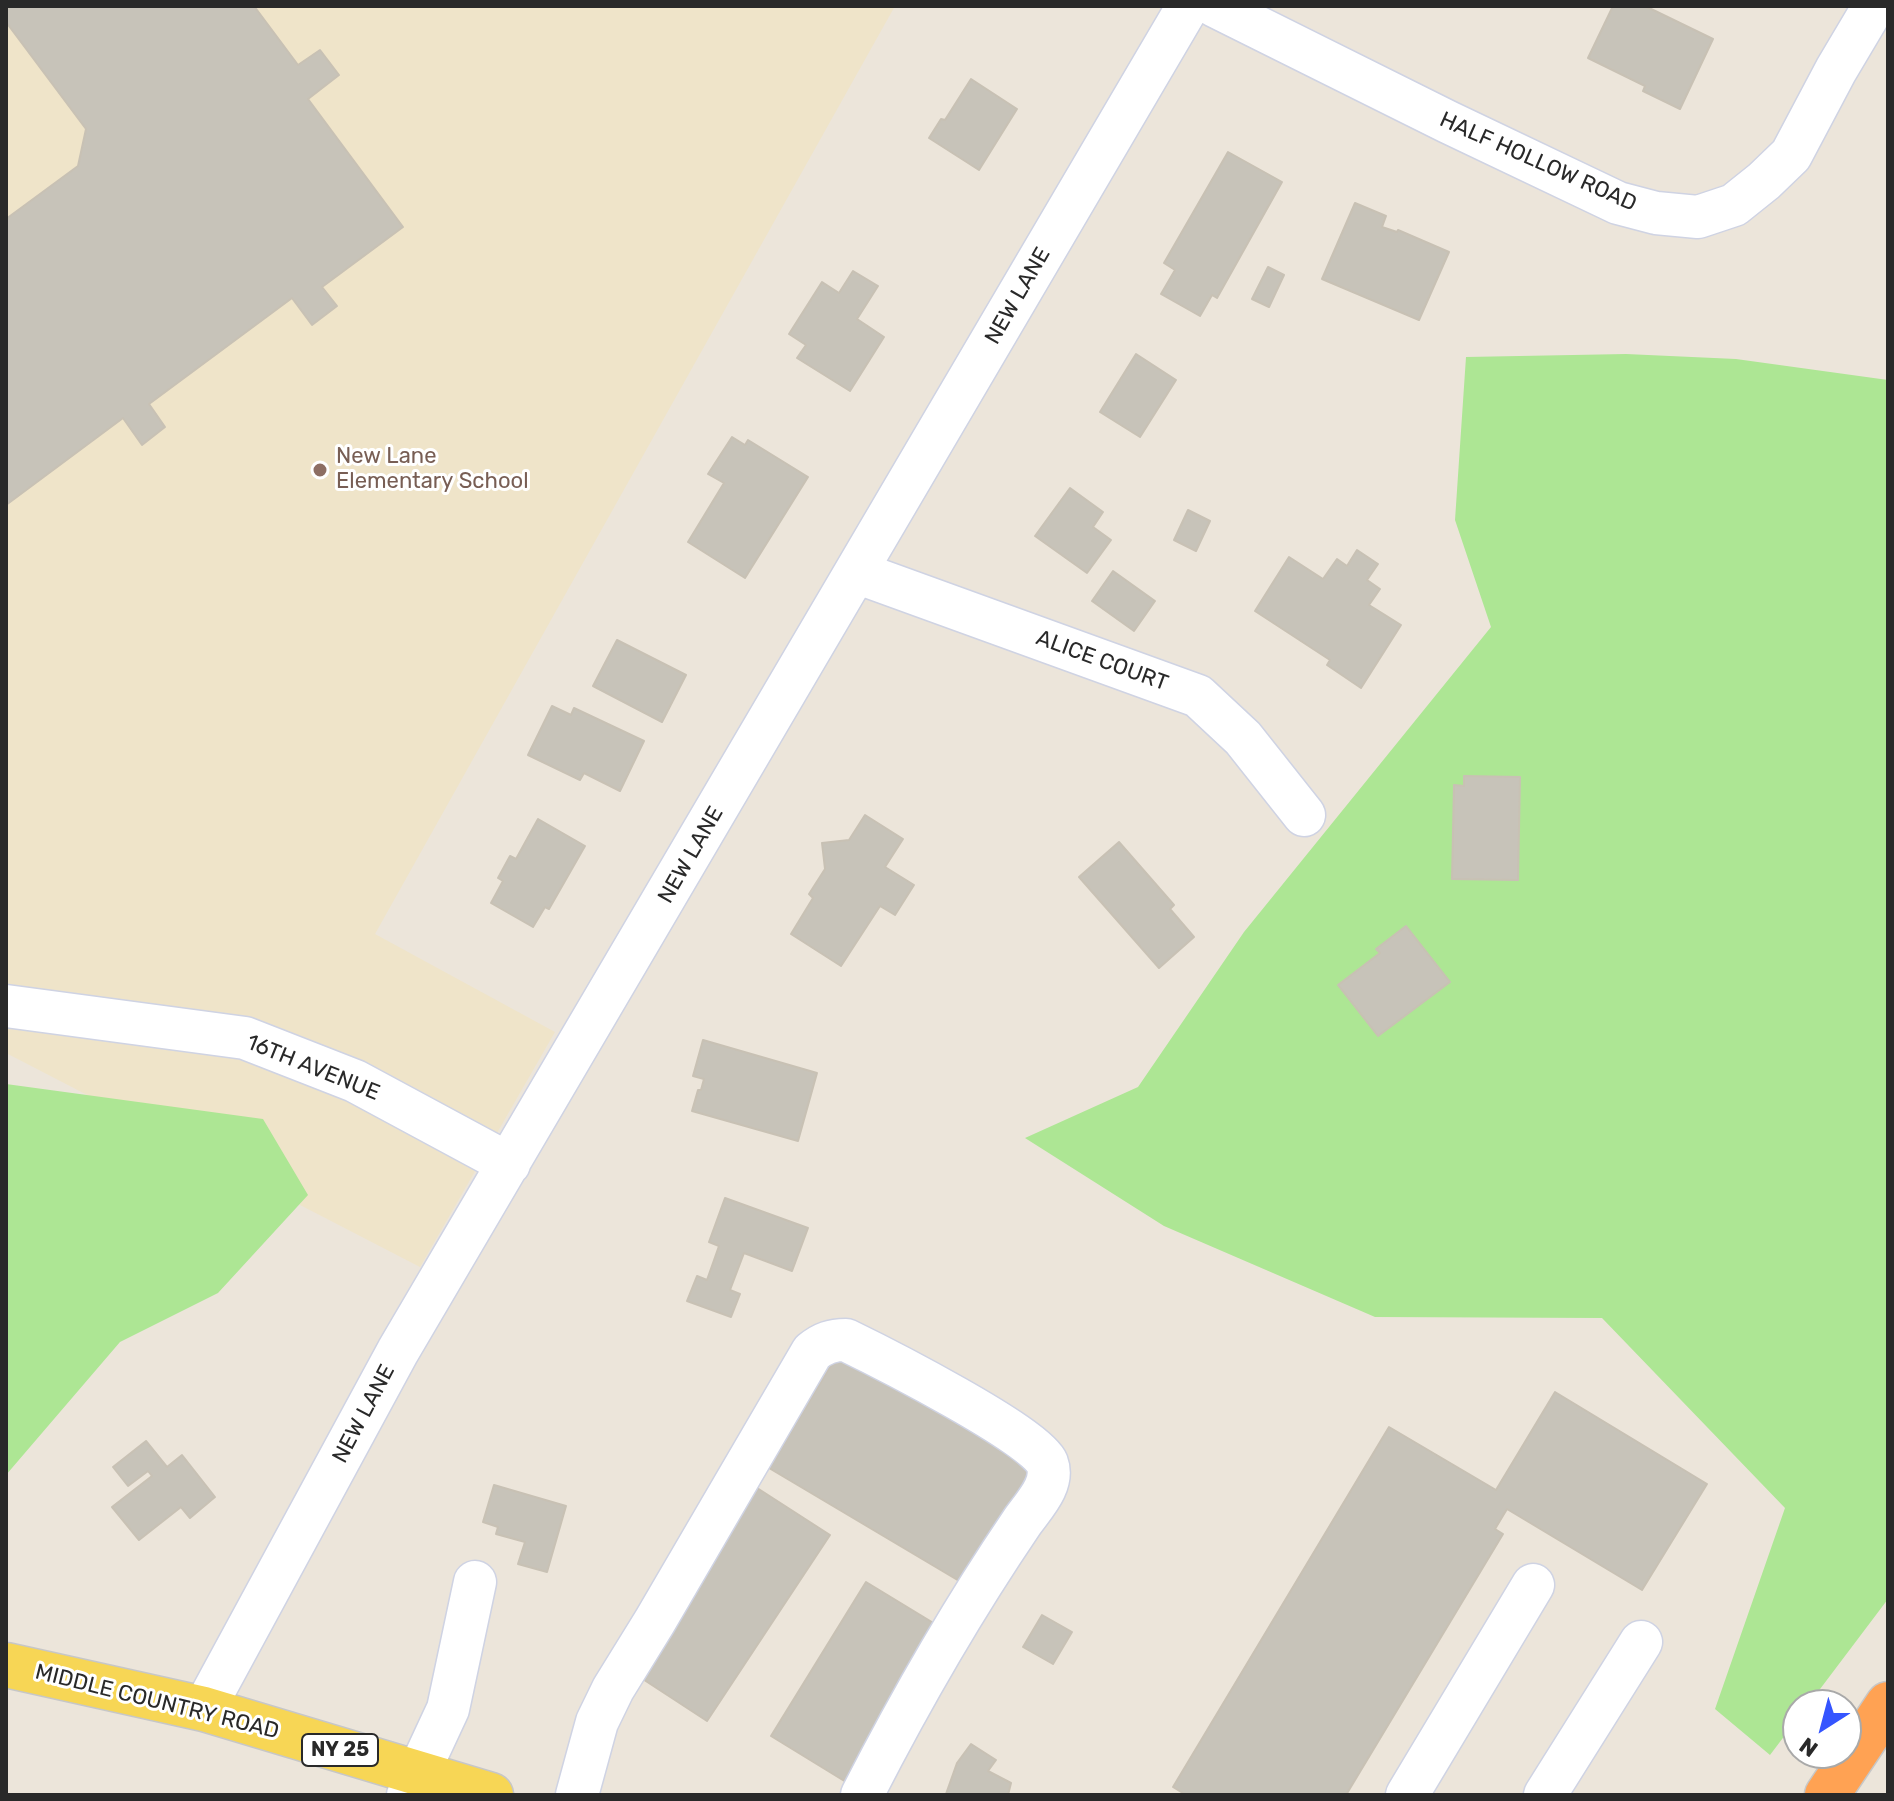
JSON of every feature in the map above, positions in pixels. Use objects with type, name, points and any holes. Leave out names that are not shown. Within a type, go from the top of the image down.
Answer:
[{"type":"highway","points":[[1827,1795],[1888,1704]]},
{"type":"main road","name":"MIDDLE COUNTRY ROAD","points":[[6,1665],[204,1709],[414,1784],[480,1793]]},
{"type":"street","name":"NEW LANE","points":[[204,1709],[398,1351],[1188,6]]},
{"type":"street","name":"HALF HOLLOW ROAD","points":[[1215,6],[1618,203],[1656,213],[1698,217],[1734,205],[1791,155],[1874,6]]},
{"type":"street","name":"ALICE COURT","points":[[856,572],[1198,696],[1243,738],[1304,815]]},
{"type":"street","name":"16TH AVENUE","points":[[6,1006],[245,1038],[355,1081],[509,1164]]},
{"type":"street","points":[[577,1795],[597,1722],[613,1689],[812,1352],[822,1343],[834,1340],[846,1340],[997,1422],[1045,1459],[1050,1474],[1045,1488],[1002,1551],[927,1675],[862,1795]]},
{"type":"street","points":[[414,1784],[448,1709],[475,1582]]},
{"type":"street","points":[[1407,1795],[1533,1585]]},
{"type":"street","points":[[1545,1795],[1641,1642]]},
{"type":"shaded area","name":"New Lane Elementary School","points":[[6,6],[895,6],[375,934],[555,1032],[420,1267],[6,1053]]},
{"type":"green space","points":[[1626,354],[1736,359],[1888,380],[1888,1599],[1820,1689],[1782,1689],[1782,1739],[1770,1755],[1715,1709],[1785,1508],[1602,1318],[1375,1317],[1164,1226],[1025,1138],[1138,1087],[1244,932],[1491,627],[1455,520],[1466,357]]},
{"type":"green space","points":[[6,1084],[263,1119],[308,1195],[218,1293],[120,1342],[6,1475]]},
{"type":"building","points":[[6,6],[254,6],[298,65],[320,50],[339,75],[308,99],[403,227],[322,287],[337,306],[312,325],[292,298],[149,404],[165,427],[142,445],[123,418],[6,505],[6,219],[78,166],[86,129],[6,22]]},
{"type":"building","points":[[1613,6],[1645,6],[1713,39],[1680,109],[1643,91],[1645,86],[1588,58]]},
{"type":"building","points":[[971,79],[1017,109],[979,170],[929,138],[941,119],[945,120]]},
{"type":"building","points":[[1228,152],[1282,182],[1217,298],[1212,295],[1200,316],[1161,294],[1175,270],[1164,263]]},
{"type":"building","points":[[1355,203],[1386,216],[1382,227],[1398,230],[1449,252],[1419,320],[1322,279]]},
{"type":"building","points":[[1268,267],[1284,275],[1269,307],[1252,299]]},
{"type":"building","points":[[853,271],[878,286],[857,319],[884,337],[850,391],[797,358],[806,345],[789,334],[822,282],[839,293]]},
{"type":"building","points":[[1136,354],[1176,380],[1140,437],[1100,412]]},
{"type":"building","points":[[732,437],[745,445],[748,440],[808,477],[745,578],[688,542],[724,483],[708,474]]},
{"type":"building","points":[[1070,488],[1103,512],[1093,527],[1111,540],[1087,573],[1035,536]]},
{"type":"building","points":[[1188,510],[1210,521],[1196,551],[1174,540]]},
{"type":"building","points":[[1357,550],[1378,564],[1367,580],[1380,589],[1369,605],[1401,625],[1361,688],[1327,665],[1330,660],[1255,611],[1289,557],[1323,579],[1337,559],[1347,566]]},
{"type":"building","points":[[1113,571],[1155,601],[1134,631],[1092,601]]},
{"type":"building","points":[[617,640],[686,675],[662,722],[593,686]]},
{"type":"building","points":[[552,706],[571,715],[574,708],[644,741],[620,791],[584,773],[580,780],[528,755]]},
{"type":"building","points":[[1464,776],[1520,777],[1518,880],[1452,879],[1454,785],[1464,786]]},
{"type":"building","points":[[865,815],[903,839],[885,867],[914,885],[895,915],[880,906],[841,966],[791,934],[813,898],[809,894],[825,869],[822,843],[849,840]]},
{"type":"building","points":[[538,819],[585,846],[549,909],[545,907],[533,927],[491,903],[503,881],[498,878],[510,856],[516,859]]},
{"type":"building","points":[[1119,842],[1174,905],[1170,909],[1194,937],[1159,968],[1079,877]]},
{"type":"building","points":[[1406,926],[1450,982],[1378,1036],[1338,985],[1380,953],[1376,949]]},
{"type":"building","points":[[703,1040],[817,1073],[798,1141],[692,1111],[704,1079],[693,1076]]},
{"type":"building","points":[[725,1198],[808,1228],[792,1271],[744,1253],[730,1290],[740,1294],[731,1317],[687,1301],[697,1276],[707,1280],[719,1246],[709,1242]]},
{"type":"building","points":[[840,1350],[1041,1469],[971,1588],[769,1468]]},
{"type":"building","points":[[1555,1392],[1707,1484],[1642,1590],[1507,1509],[1495,1529],[1503,1534],[1346,1795],[1186,1795],[1173,1787],[1389,1427],[1496,1490]]},
{"type":"building","points":[[146,1441],[167,1467],[182,1455],[215,1497],[190,1518],[181,1507],[139,1540],[112,1507],[152,1476],[148,1471],[128,1486],[113,1467]]},
{"type":"building","points":[[494,1485],[566,1506],[547,1572],[518,1564],[525,1542],[496,1534],[498,1527],[483,1522]]},
{"type":"building","points":[[754,1486],[830,1535],[707,1721],[632,1672]]},
{"type":"building","points":[[866,1582],[940,1627],[846,1782],[771,1736]]},
{"type":"building","points":[[1042,1615],[1072,1632],[1053,1664],[1023,1647]]},
{"type":"building","points":[[971,1744],[996,1760],[988,1771],[1011,1783],[1008,1795],[946,1794],[957,1763]]},
{"type":"place","name":"New Lane Elementary School","points":[[320,470]]}]
